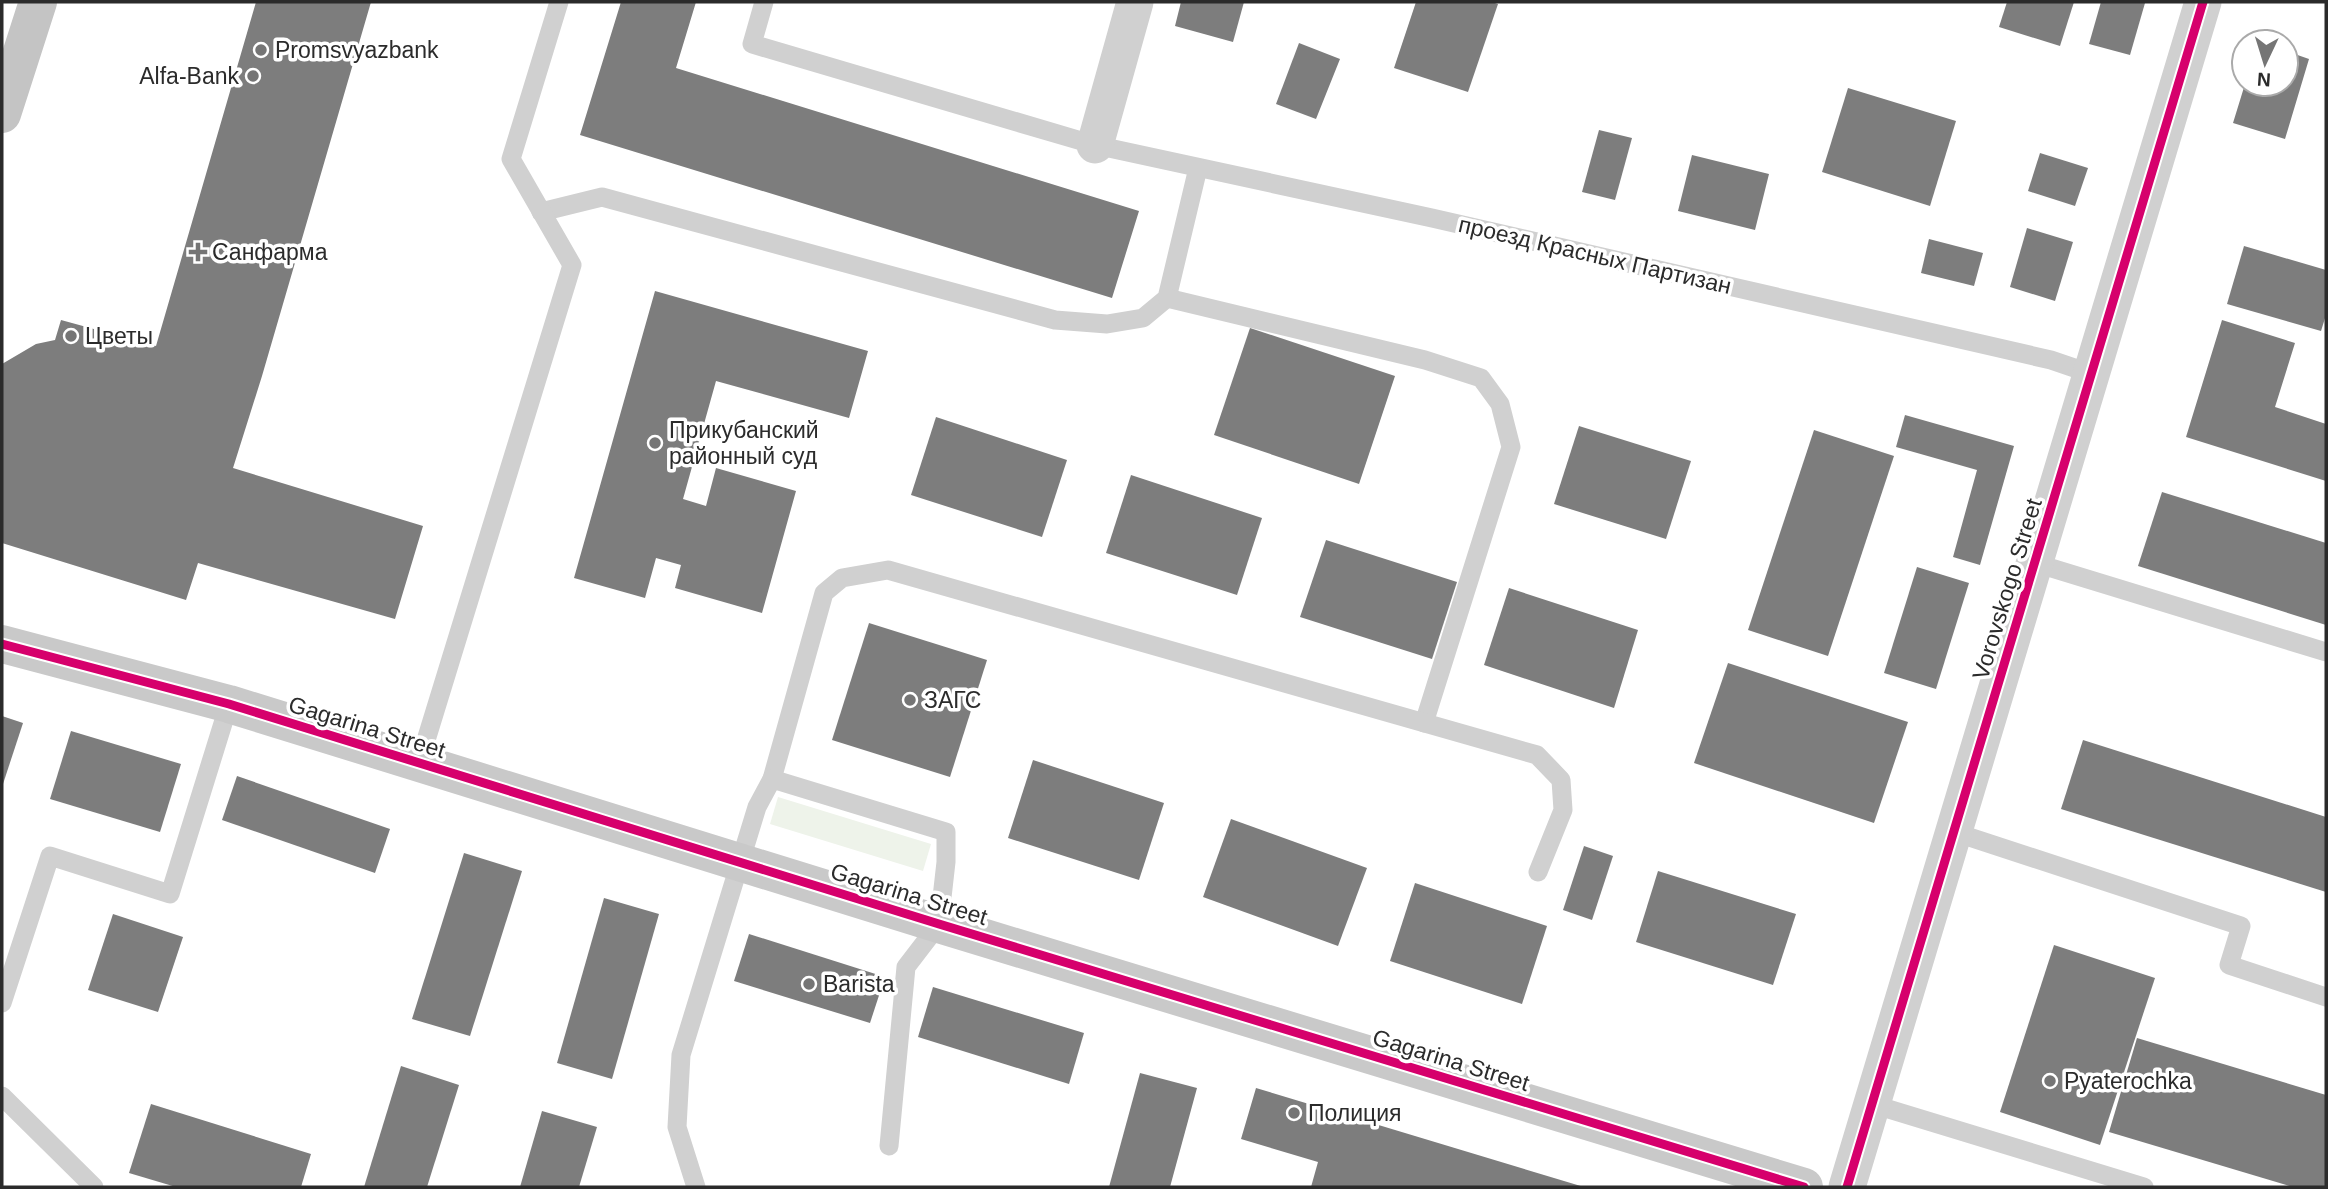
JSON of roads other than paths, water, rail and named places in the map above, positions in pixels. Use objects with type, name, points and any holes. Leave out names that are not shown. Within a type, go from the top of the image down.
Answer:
[{"type":"main road","points":[[2,114],[38,2]]},
{"type":"street","points":[[1095,145],[1135,2]]},
{"type":"street","name":"Vorovskogo Street","points":[[1847,1187],[2203,2]]},
{"type":"street","name":"Gagarina Street","points":[[2,644],[229,704],[939,924],[1804,1187]]},
{"type":"lane","points":[[419,762],[572,265],[510,159],[558,2]]},
{"type":"lane","name":"проезд Красных Партизан","points":[[764,2],[752,44],[1095,145],[1446,221],[2051,360],[2092,374]]},
{"type":"lane","points":[[541,212],[602,197],[1055,320],[1107,324],[1143,318],[1167,298],[1198,168]]},
{"type":"lane","points":[[1167,298],[1425,359],[1480,378],[1500,404],[1511,447],[1424,723]]},
{"type":"lane","points":[[2035,562],[2326,652]]},
{"type":"lane","points":[[696,1187],[677,1127],[681,1055],[757,807],[772,779],[824,593],[842,578],[888,570],[1537,755],[1561,780],[1563,810],[1538,872]]},
{"type":"lane","points":[[2,1003],[50,856],[170,894],[229,704]]},
{"type":"lane","points":[[772,779],[946,832],[946,862],[939,924],[906,967],[889,1146]]},
{"type":"lane","points":[[1954,832],[2241,926],[2229,965],[2326,997]]},
{"type":"lane","points":[[2,1096],[94,1187]]},
{"type":"lane","points":[[1872,1104],[2144,1187]]},
{"type":"place","name":"Promsvyazbank","points":[[261,50]]},
{"type":"place","name":"Alfa-Bank","points":[[253,76]]},
{"type":"place","name":"Санфарма","points":[[198,252]]},
{"type":"place","name":"Цветы","points":[[71,336]]},
{"type":"place","name":"Прикубанский районный суд","points":[[655,443]]},
{"type":"place","name":"ЗАГС","points":[[910,700]]},
{"type":"place","name":"Barista","points":[[809,984]]},
{"type":"place","name":"Pyaterochka","points":[[2050,1081]]},
{"type":"place","name":"Полиция","points":[[1294,1113]]}]
